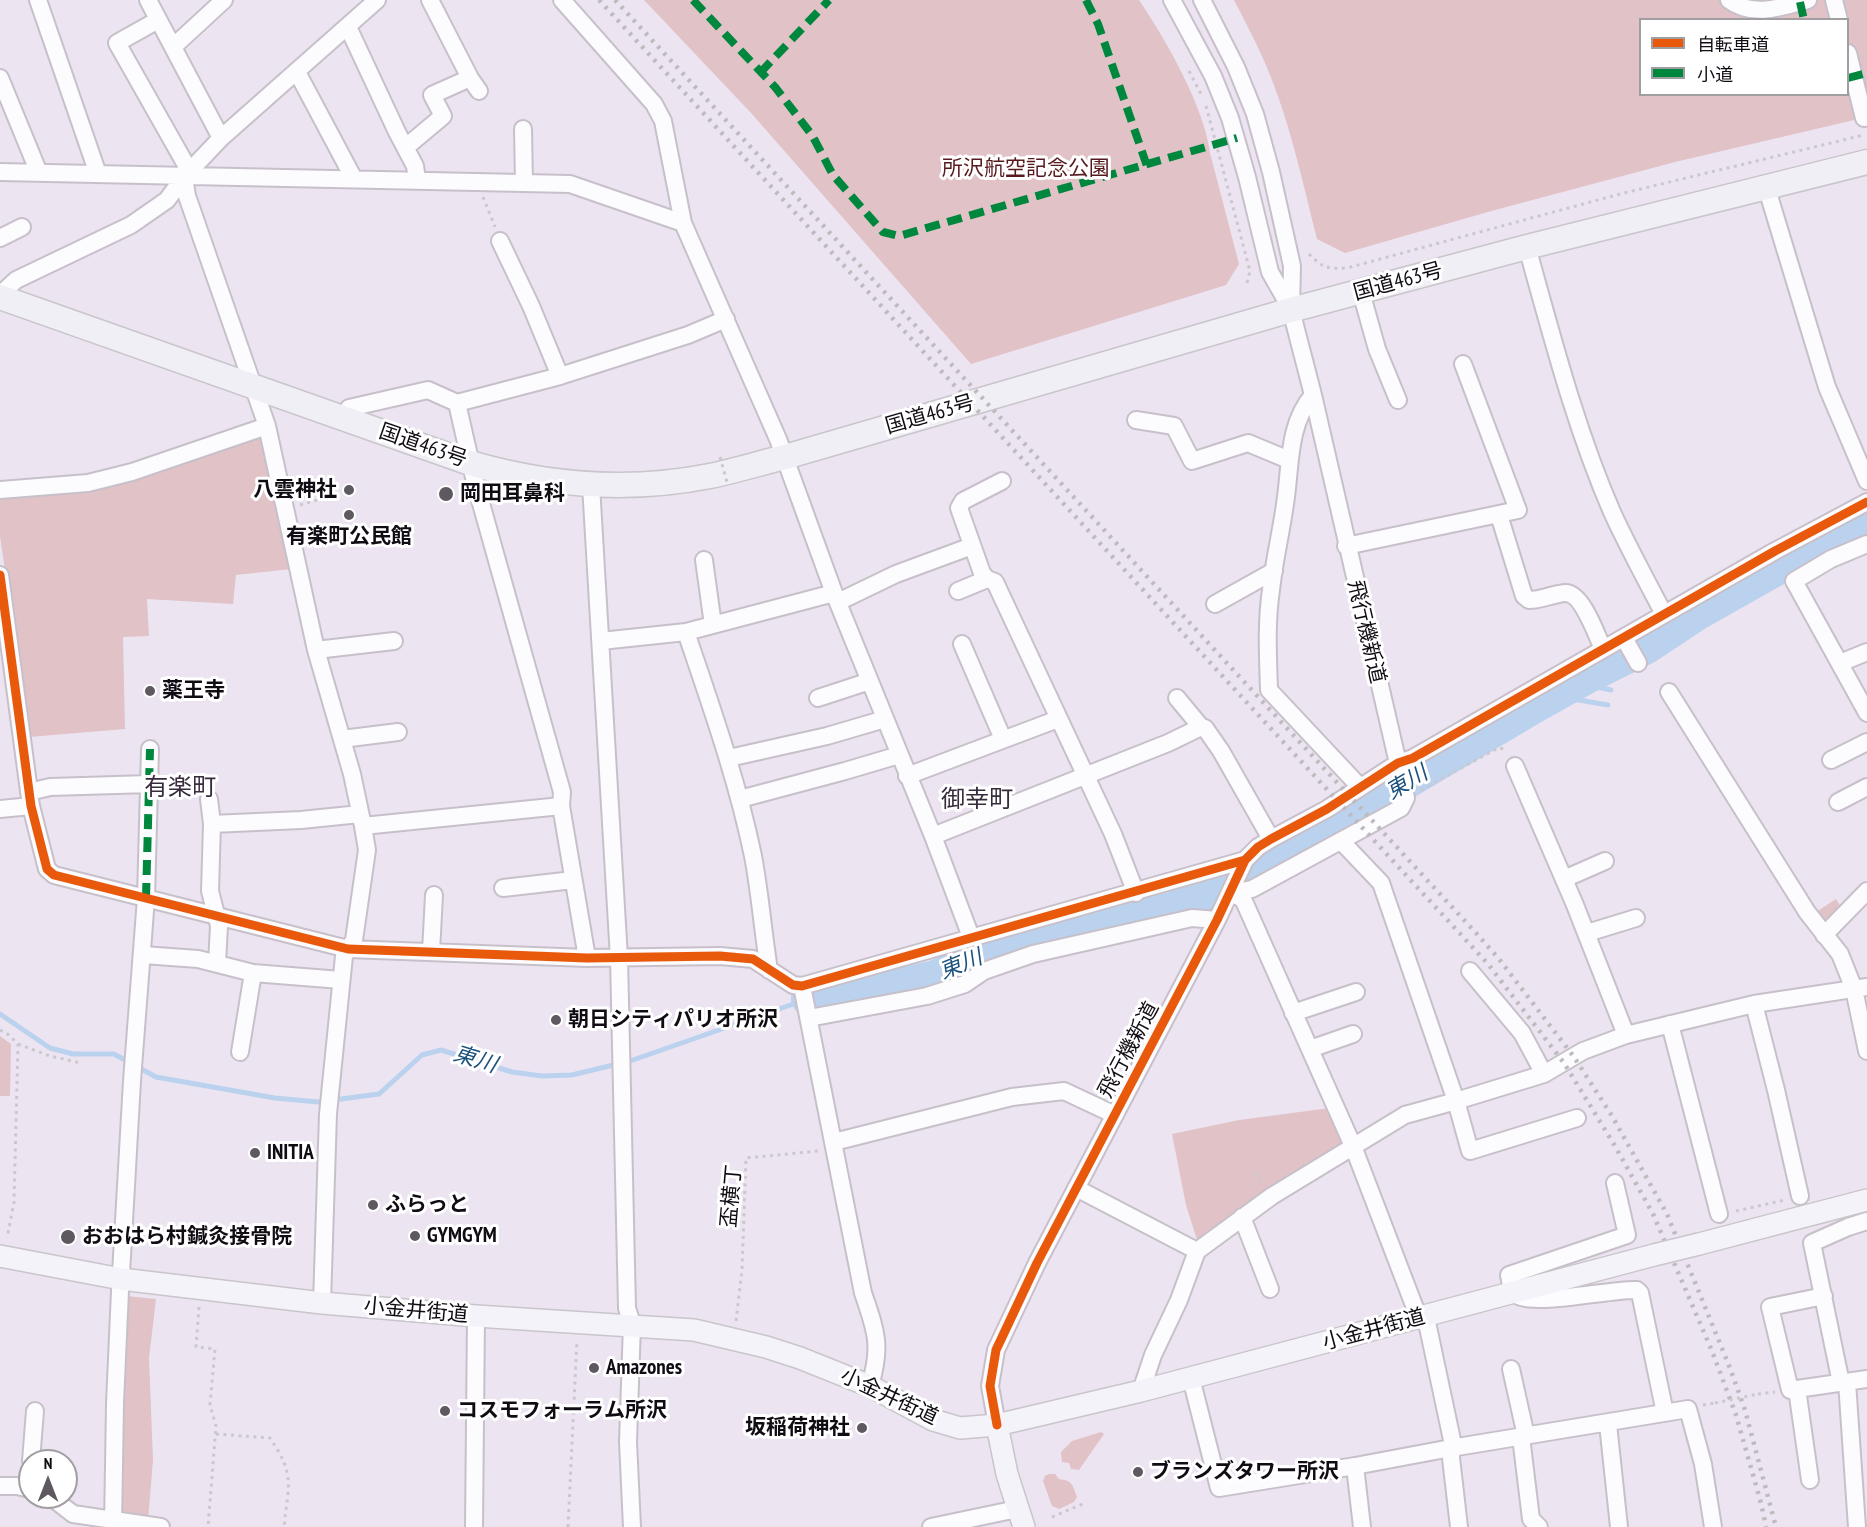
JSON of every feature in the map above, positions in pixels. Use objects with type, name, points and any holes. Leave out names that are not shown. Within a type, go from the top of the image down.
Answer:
[{"type":"highway","name":"国道463号","points":[[0,296],[503,473],[591,485],[672,482],[710,476],[785,457],[1291,310],[1527,247],[1867,162]]},
{"type":"main road","name":"小金井街道","points":[[3,1249],[121,1279],[322,1303],[476,1316],[632,1324],[694,1330],[766,1347],[831,1369],[870,1386],[933,1420],[960,1428],[997,1425],[1191,1378],[1867,1200]]},
{"type":"main road","points":[[997,1425],[1020,1518]]},
{"type":"street","points":[[38,0],[98,174]]},
{"type":"street","points":[[148,0],[221,138]]},
{"type":"street","points":[[173,47],[224,0]]},
{"type":"street","points":[[0,296],[16,280],[131,225],[167,200],[187,174],[221,138],[377,0]]},
{"type":"street","points":[[406,147],[443,116],[432,95],[475,84],[430,0]]},
{"type":"street","points":[[562,0],[654,104],[663,121],[683,223],[785,457],[836,597],[933,836],[971,937]]},
{"type":"street","points":[[1172,0],[1213,76],[1230,118],[1270,272],[1291,310]]},
{"type":"street","points":[[1202,0],[1236,67],[1255,114],[1271,172],[1292,266],[1291,310]]},
{"type":"street","points":[[1729,0],[1744,8],[1770,10],[1808,0]]},
{"type":"street","points":[[1834,0],[1838,18]]},
{"type":"street","points":[[158,20],[117,43],[187,174],[187,196],[267,426],[316,650],[352,774],[367,850],[354,940],[344,956],[330,1086],[322,1303]]},
{"type":"street","points":[[348,27],[415,166],[417,180]]},
{"type":"street","points":[[1849,57],[1866,126]]},
{"type":"street","points":[[297,72],[354,179]]},
{"type":"street","points":[[0,78],[39,174]]},
{"type":"street","points":[[523,129],[524,183]]},
{"type":"street","points":[[0,172],[187,174],[570,184],[683,223]]},
{"type":"street","points":[[1766,186],[1827,387],[1867,481]]},
{"type":"street","points":[[0,238],[22,227]]},
{"type":"street","points":[[500,241],[531,306],[560,376]]},
{"type":"street","points":[[1527,247],[1570,394],[1599,477],[1635,560],[1664,614]]},
{"type":"street","points":[[1361,292],[1377,349],[1398,400]]},
{"type":"street","name":"飛行機新道","points":[[997,1425],[990,1386],[991,1369],[996,1350],[1076,1188],[1217,920],[1244,862],[1258,847],[1398,767],[1313,395],[1291,310]]},
{"type":"street","points":[[346,419],[349,408],[428,390],[457,403],[560,376],[688,335],[726,319]]},
{"type":"street","points":[[1346,546],[1518,510],[1462,364]]},
{"type":"street","points":[[1313,395],[1303,406],[1297,419],[1289,460],[1285,509],[1271,590],[1268,639],[1269,690],[1360,787]]},
{"type":"street","points":[[457,403],[470,463],[562,792],[561,806],[587,958]]},
{"type":"street","points":[[1136,420],[1174,426],[1192,461],[1248,444],[1289,460]]},
{"type":"street","points":[[0,490],[88,483],[132,472],[267,426]]},
{"type":"street","points":[[1002,481],[963,501],[959,508],[982,573],[987,579],[995,582],[1113,834],[1136,893]]},
{"type":"street","points":[[591,485],[619,958],[627,1308],[632,1324],[628,1442],[632,1527]]},
{"type":"street","points":[[1231,891],[1252,889],[1401,808],[1406,796],[1398,767],[1775,551],[1867,502]]},
{"type":"street","points":[[1499,515],[1524,596],[1528,600],[1536,600],[1571,593],[1582,605],[1603,649]]},
{"type":"street","points":[[1867,544],[1831,559],[1794,581],[1867,712]]},
{"type":"street","points":[[601,641],[686,632],[836,597],[972,546]]},
{"type":"street","points":[[704,560],[713,625]]},
{"type":"street","points":[[1215,604],[1274,572]]},
{"type":"street","points":[[0,575],[30,799],[47,869],[54,875],[348,949],[587,958],[720,956],[753,959],[793,986],[806,1000],[863,1293],[873,1322],[877,1362],[870,1386]]},
{"type":"street","points":[[958,591],[987,579]]},
{"type":"street","points":[[686,632],[729,758],[740,799],[753,858],[768,970]]},
{"type":"street","points":[[1624,638],[1638,663]]},
{"type":"street","points":[[316,650],[394,641]]},
{"type":"street","points":[[962,644],[1003,739]]},
{"type":"street","points":[[1840,663],[1867,652]]},
{"type":"street","points":[[818,698],[870,681]]},
{"type":"street","points":[[1669,692],[1807,912],[1840,954],[1860,988],[1867,1051]]},
{"type":"street","points":[[1177,698],[1201,727],[1205,728],[1221,751],[1271,839]]},
{"type":"street","points":[[729,758],[827,736],[885,719]]},
{"type":"street","points":[[907,776],[1058,719]]},
{"type":"street","points":[[933,836],[1168,743],[1201,727]]},
{"type":"street","points":[[342,739],[398,732]]},
{"type":"street","points":[[1831,760],[1867,742]]},
{"type":"street","points":[[113,1523],[115,1403],[132,1081],[143,955],[150,749]]},
{"type":"street","points":[[740,799],[826,777],[899,754]]},
{"type":"street","points":[[1515,766],[1587,933],[1626,1035]]},
{"type":"street","points":[[0,809],[30,799],[50,787],[149,784]]},
{"type":"street","points":[[1838,802],[1867,787]]},
{"type":"street","points":[[209,799],[212,824],[210,891],[218,916],[217,963]]},
{"type":"street","points":[[212,824],[362,820],[561,806]]},
{"type":"street","points":[[1341,842],[1381,883],[1456,1101],[1470,1151],[1577,1118]]},
{"type":"street","points":[[1564,879],[1605,861]]},
{"type":"street","points":[[806,1000],[971,937],[1244,862]]},
{"type":"street","points":[[502,888],[573,880]]},
{"type":"street","points":[[1231,891],[1243,899],[1353,1146],[1415,1308],[1428,1327],[1452,1440],[1459,1527]]},
{"type":"street","points":[[1824,935],[1867,891]]},
{"type":"street","points":[[431,952],[434,895]]},
{"type":"street","points":[[806,1000],[927,996],[965,984],[984,972],[1033,954],[1192,918],[1217,920]]},
{"type":"street","points":[[1587,933],[1636,918]]},
{"type":"street","points":[[143,955],[198,959],[253,973],[341,980]]},
{"type":"street","points":[[1470,972],[1522,1033],[1544,1074]]},
{"type":"street","points":[[240,1052],[253,973]]},
{"type":"street","points":[[1141,1390],[1153,1355],[1179,1300],[1197,1251],[1242,1217],[1405,1115],[1544,1074],[1583,1051],[1626,1035],[1754,1004],[1860,988]]},
{"type":"street","points":[[1293,1012],[1356,992]]},
{"type":"street","points":[[1754,1004],[1800,1196]]},
{"type":"street","points":[[1670,1024],[1719,1214]]},
{"type":"street","points":[[1310,1049],[1353,1034]]},
{"type":"street","points":[[834,1142],[1012,1097],[1064,1091],[1115,1115]]},
{"type":"street","points":[[1615,1183],[1628,1235],[1509,1275],[1514,1293],[1523,1299],[1543,1300],[1637,1290],[1640,1293],[1665,1413]]},
{"type":"street","points":[[1076,1188],[1197,1251]]},
{"type":"street","points":[[1242,1217],[1270,1289]]},
{"type":"street","points":[[1857,1527],[1844,1382],[1812,1243],[1867,1221]]},
{"type":"street","points":[[1810,1480],[1793,1389],[1770,1307],[1824,1296]]},
{"type":"street","points":[[474,1527],[476,1316]]},
{"type":"street","points":[[1511,1370],[1523,1437],[1531,1520],[1539,1527]]},
{"type":"street","points":[[1191,1378],[1219,1488],[1688,1409],[1703,1464],[1713,1527]]},
{"type":"street","points":[[1793,1389],[1867,1379]]},
{"type":"street","points":[[32,1449],[35,1411]]},
{"type":"street","points":[[1608,1424],[1619,1527]]},
{"type":"street","points":[[1355,1466],[1362,1527]]},
{"type":"street","points":[[0,1486],[18,1488]]},
{"type":"street","points":[[67,1509],[73,1514],[113,1523],[161,1527]]},
{"type":"street","points":[[931,1527],[1020,1518]]},
{"type":"path","points":[[1189,71],[1205,103],[1244,248],[1250,271],[1246,283]]},
{"type":"path","points":[[1309,254],[1320,265],[1331,269],[1347,268],[1866,126]]},
{"type":"path","points":[[477,182],[500,241]]},
{"type":"path","points":[[720,457],[728,486]]},
{"type":"path","points":[[285,510],[338,494]]},
{"type":"path","points":[[1406,796],[1498,748],[1505,748],[1515,766]]},
{"type":"path","points":[[0,1030],[18,1044],[50,1056],[81,1063]]},
{"type":"path","points":[[3,1249],[14,1202],[18,1044]]},
{"type":"path","points":[[200,1302],[196,1347],[214,1349],[210,1405],[216,1434],[208,1527]]},
{"type":"path","points":[[568,1527],[578,1336]]},
{"type":"path","points":[[1716,1402],[1758,1394]]},
{"type":"path","points":[[216,1434],[270,1438],[283,1457],[290,1482],[284,1527]]},
{"type":"path","points":[[1052,1517],[1085,1503]]},
{"type":"green space","name":"所沢航空記念公園","points":[[644,0],[1139,0],[1172,54],[1200,115],[1239,264],[1226,285],[971,364],[752,114]]},
{"type":"green space","points":[[1234,0],[1867,0],[1867,117],[1675,162],[1345,253],[1317,239],[1287,125],[1256,43]]},
{"type":"green space","points":[[260,434],[291,569],[236,575],[233,604],[147,599],[149,636],[123,637],[125,729],[29,737],[0,536],[0,498]]},
{"type":"green space","points":[[1836,899],[1842,909],[1825,930],[1813,914]]},
{"type":"green space","points":[[0,1036],[11,1044],[10,1096],[0,1096]]},
{"type":"green space","points":[[1330,1108],[1348,1143],[1198,1243],[1186,1205],[1172,1134],[1239,1120]]},
{"type":"green space","points":[[126,1296],[156,1299],[149,1358],[153,1460],[148,1520],[122,1515],[118,1511]]},
{"type":"green space","points":[[1101,1432],[1104,1434],[1079,1470],[1071,1469],[1069,1463],[1062,1462],[1061,1452],[1072,1441]]},
{"type":"green space","points":[[1049,1474],[1055,1474],[1059,1479],[1071,1484],[1077,1497],[1074,1502],[1059,1509],[1052,1506],[1043,1481]]},
{"type":"waterway","name":"東川","points":[[807,999],[847,995],[932,977],[992,953],[1081,928],[1172,908],[1201,897],[1270,864],[1532,709],[1647,648],[1700,613],[1867,519]]},
{"type":"waterway","points":[[1579,683],[1611,690]]},
{"type":"waterway","points":[[1555,696],[1608,705]]},
{"type":"waterway","name":"東川","points":[[0,1014],[50,1048],[73,1054],[114,1054],[156,1077],[275,1098],[318,1102],[379,1094],[422,1055],[441,1050],[512,1072],[542,1076],[572,1075],[630,1061],[802,1001]]},
{"type":"railway","points":[[599,0],[1488,964],[1564,1063],[1653,1214],[1712,1351],[1736,1415],[1766,1527]]},
{"type":"railway","points":[[615,0],[1476,933],[1499,959],[1574,1057],[1612,1116],[1667,1214],[1745,1410],[1776,1527]]},
{"type":"marked path","points":[[693,0],[775,87],[812,135],[833,175],[883,232],[899,236],[1237,138]]},
{"type":"marked path","points":[[760,73],[829,0]]},
{"type":"marked path","points":[[1086,0],[1098,24],[1147,166]]},
{"type":"marked path","points":[[1800,2],[1804,18]]},
{"type":"marked path","points":[[1849,78],[1867,73]]},
{"type":"marked path","points":[[146,898],[150,749]]},
{"type":"cycle path","points":[[997,1425],[990,1386],[996,1350],[1037,1263],[1217,920],[1245,860],[1258,847],[1327,809],[1398,763],[1413,758],[1775,551],[1867,502]]},
{"type":"cycle path","points":[[0,575],[31,806],[47,869],[54,875],[348,949],[587,958],[720,956],[753,959],[793,985],[802,986],[1245,860]]},
{"type":"place","name":"八雲神社","points":[[349,490]]},
{"type":"place","name":"岡田耳鼻科","points":[[446,494]]},
{"type":"place","name":"有楽町公民館","points":[[349,515]]},
{"type":"place","name":"薬王寺","points":[[150,691]]},
{"type":"place","name":"朝日シティパリオ所沢","points":[[556,1020]]},
{"type":"place","name":"INITIA","points":[[255,1153]]},
{"type":"place","name":"ふらっと","points":[[373,1205]]},
{"type":"place","name":"GYMGYM","points":[[415,1236]]},
{"type":"place","name":"おおはら村鍼灸接骨院","points":[[68,1237]]},
{"type":"place","name":"Amazones","points":[[594,1368]]},
{"type":"place","name":"コスモフォーラム所沢","points":[[445,1411]]},
{"type":"place","name":"坂稲荷神社","points":[[862,1428]]},
{"type":"place","name":"ブランズタワー所沢","points":[[1138,1472]]},
{"type":"district","name":"有楽町","points":[[180,788]]},
{"type":"district","name":"御幸町","points":[[977,800]]}]
